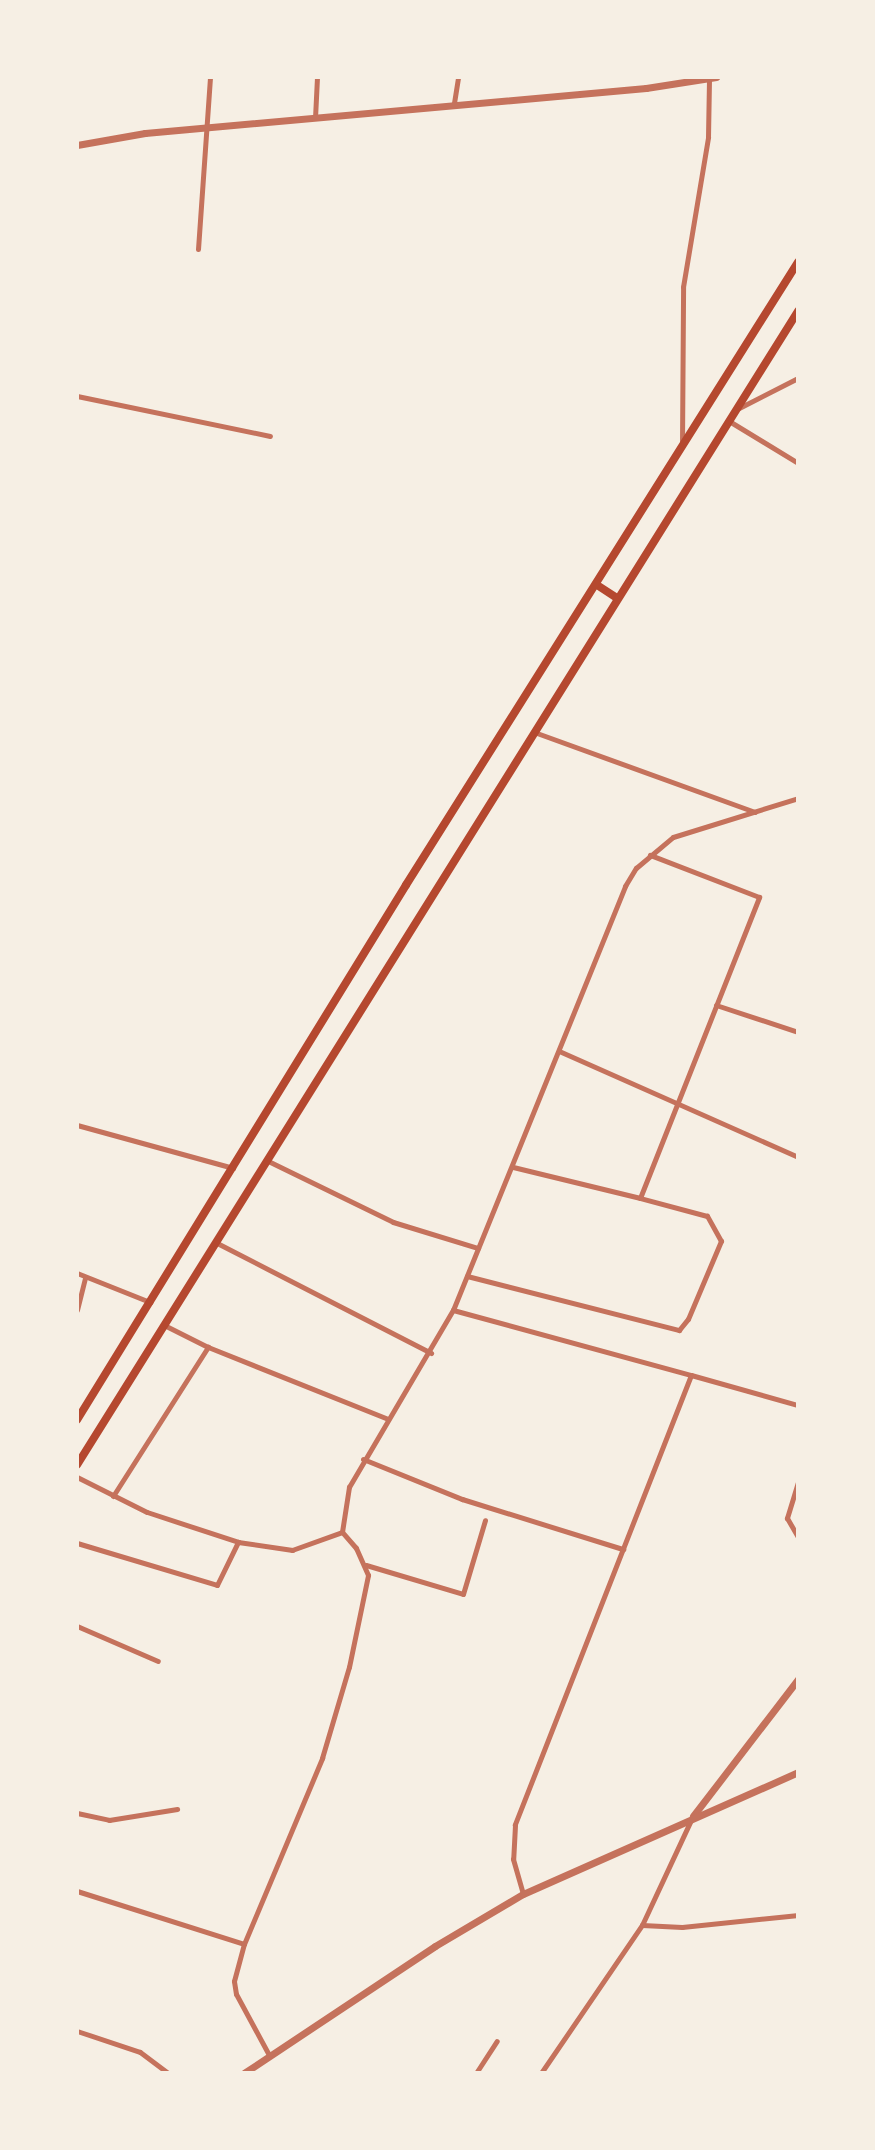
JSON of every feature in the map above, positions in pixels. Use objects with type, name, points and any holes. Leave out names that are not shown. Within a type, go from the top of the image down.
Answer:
[{"type":"main road","points":[[77,1420],[798,262]]},
{"type":"main road","points":[[77,1465],[798,311]]},
{"type":"main road","points":[[597,585],[617,598]]},
{"type":"street","points":[[198,249],[209,77]]},
{"type":"street","points":[[315,118],[317,77]]},
{"type":"street","points":[[454,103],[458,77]]},
{"type":"street","points":[[77,145],[206,126],[315,118],[712,78],[708,137],[683,287],[682,448]]},
{"type":"street","points":[[737,409],[798,377]]},
{"type":"street","points":[[77,396],[270,436]]},
{"type":"street","points":[[729,421],[798,463]]},
{"type":"street","points":[[534,732],[755,812]]},
{"type":"street","points":[[269,2055],[236,1994],[234,1980],[244,1944],[322,1758],[349,1667],[368,1575],[366,1565],[342,1532],[349,1487],[363,1458],[431,1353],[453,1310],[625,886],[650,855],[673,837],[711,821],[755,812],[798,798]]},
{"type":"street","points":[[640,1198],[759,897],[650,855]]},
{"type":"street","points":[[716,1005],[798,1032]]},
{"type":"street","points":[[559,1051],[798,1157]]},
{"type":"street","points":[[77,1125],[233,1168]]},
{"type":"street","points":[[266,1160],[393,1222],[478,1248]]},
{"type":"street","points":[[467,1276],[679,1330],[688,1319],[720,1241],[707,1216],[513,1167]]},
{"type":"street","points":[[215,1242],[431,1353]]},
{"type":"street","points":[[77,1273],[85,1279],[150,1302]]},
{"type":"street","points":[[77,1310],[85,1279]]},
{"type":"street","points":[[453,1310],[798,1405]]},
{"type":"street","points":[[164,1325],[208,1347],[388,1419]]},
{"type":"street","points":[[113,1496],[208,1347]]},
{"type":"street","points":[[523,1894],[513,1859],[515,1825],[691,1375]]},
{"type":"street","points":[[363,1458],[475,1504],[623,1549]]},
{"type":"street","points":[[77,1477],[113,1496],[238,1542],[292,1550],[342,1532]]},
{"type":"street","points":[[798,1482],[787,1518],[798,1537]]},
{"type":"street","points":[[366,1565],[463,1594],[485,1520]]},
{"type":"street","points":[[77,1543],[217,1585],[238,1542]]},
{"type":"street","points":[[77,1626],[158,1661]]},
{"type":"street","points":[[541,2073],[642,1924],[692,1817],[798,1679]]},
{"type":"street","points":[[244,2073],[523,1894],[798,1772]]},
{"type":"street","points":[[77,1813],[109,1820],[177,1809]]},
{"type":"street","points":[[77,1892],[244,1944]]},
{"type":"street","points":[[642,1924],[682,1927],[798,1915]]},
{"type":"street","points":[[77,2031],[140,2052],[168,2073]]},
{"type":"street","points":[[476,2073],[496,2041]]}]
